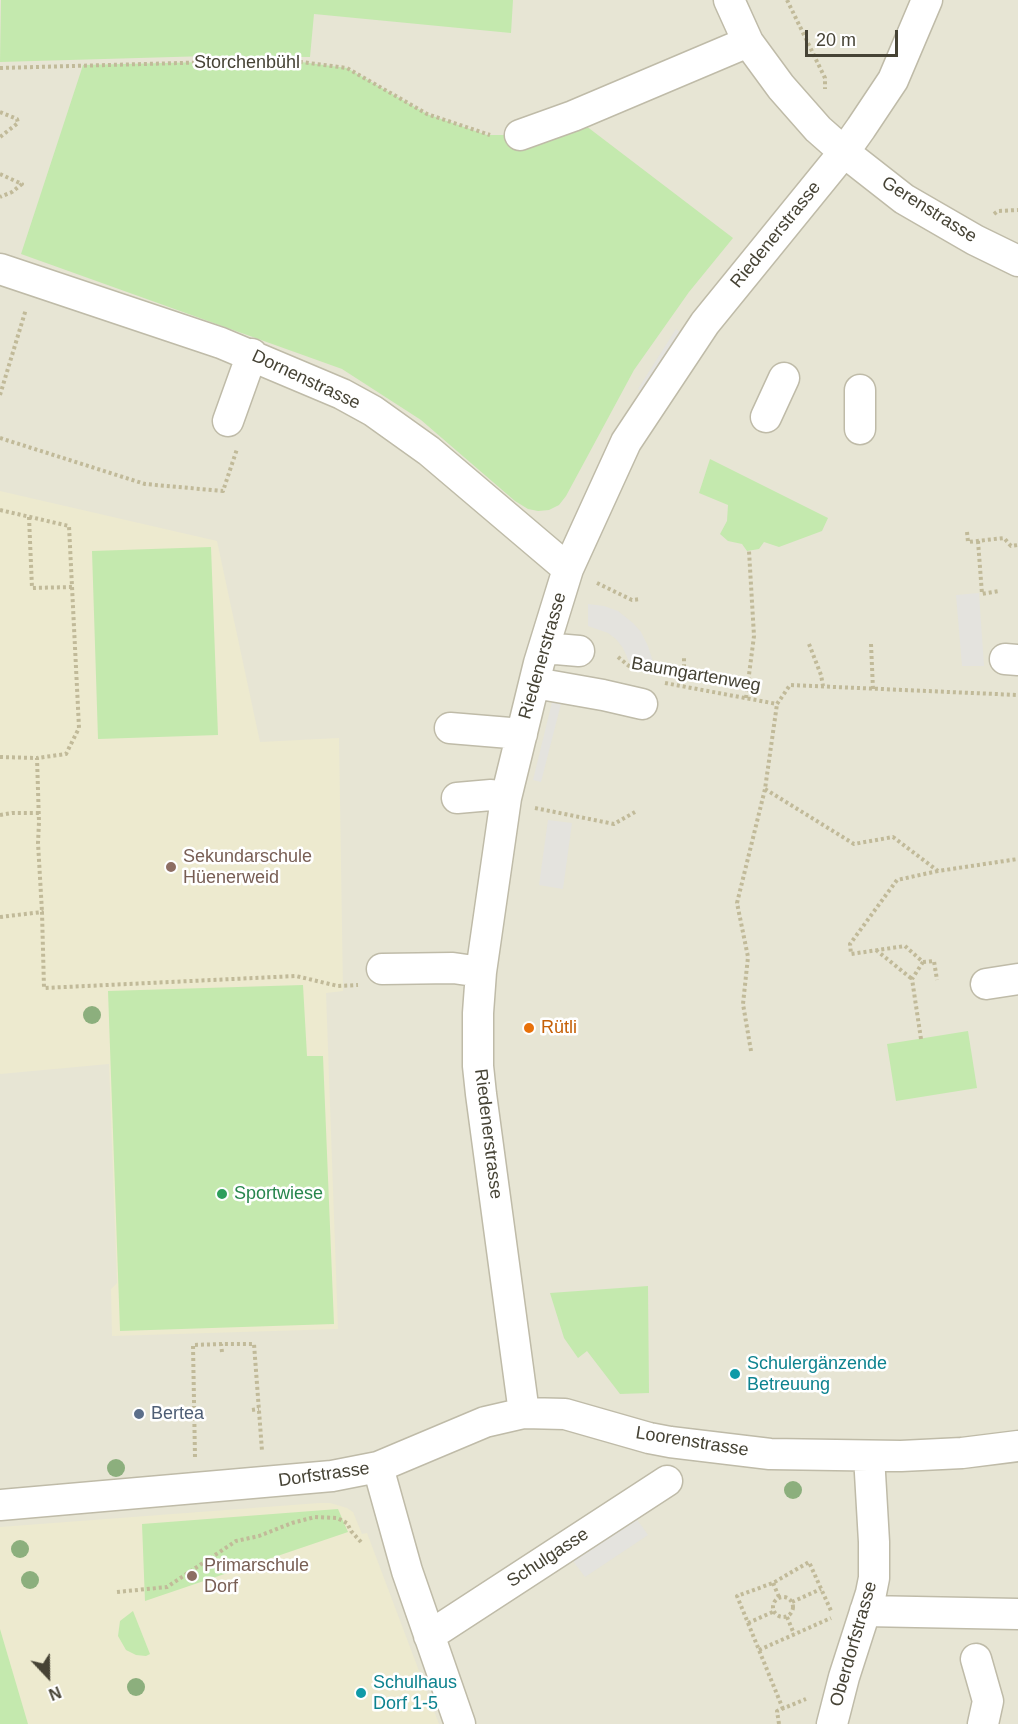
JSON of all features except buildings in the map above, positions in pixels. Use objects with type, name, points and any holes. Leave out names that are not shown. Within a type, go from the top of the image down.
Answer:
[{"type":"street","name":"Gerenstrasse","points":[[729,0],[748,42],[781,87],[818,129],[904,199],[975,240],[1018,261]]},
{"type":"street","name":"Riedenerstrasse","points":[[524,1413],[480,1085],[477,1039],[482,972],[518,803],[522,734],[544,648],[579,575],[627,442],[705,322],[844,152],[892,80],[927,0]]},
{"type":"street","points":[[520,135],[573,116],[748,42]]},
{"type":"street","name":"Dornenstrasse","points":[[0,269],[252,354],[342,394],[400,429],[429,451],[579,575]]},
{"type":"street","points":[[234,429],[252,354]]},
{"type":"street","points":[[766,417],[784,378]]},
{"type":"street","points":[[860,390],[860,429]]},
{"type":"street","points":[[544,648],[579,651]]},
{"type":"street","points":[[535,682],[642,704]]},
{"type":"street","points":[[450,728],[522,734]]},
{"type":"street","points":[[458,798],[491,795],[518,803]]},
{"type":"street","points":[[372,977],[453,968],[482,972]]},
{"type":"street","points":[[986,984],[1018,979]]},
{"type":"street","name":"Loorenstrasse","points":[[378,1467],[485,1422],[524,1413],[565,1414],[649,1438],[706,1448],[770,1454],[869,1456],[962,1452],[1018,1446]]},
{"type":"street","name":"Oberdorfstrasse","points":[[832,1724],[874,1578],[869,1456]]},
{"type":"street","name":"Dorfstrasse","points":[[0,1505],[308,1480],[378,1467],[407,1571],[460,1724]]},
{"type":"street","name":"Schulgasse","points":[[429,1636],[667,1481]]},
{"type":"street","points":[[865,1611],[1018,1614]]},
{"type":"street","points":[[976,1659],[988,1701],[983,1724]]},
{"type":"path","points":[[787,0],[825,78],[825,88]]},
{"type":"path","name":"Storchenbühl","points":[[0,68],[296,61],[347,68],[427,114],[487,135],[520,135]]},
{"type":"path","points":[[0,112],[17,119],[18,123],[0,136]]},
{"type":"path","points":[[0,174],[22,184],[12,192],[0,197]]},
{"type":"path","points":[[992,216],[998,211],[1018,210]]},
{"type":"path","points":[[0,394],[34,280]]},
{"type":"path","points":[[0,438],[145,484],[223,491],[234,429]]},
{"type":"path","points":[[0,510],[69,526],[79,728],[66,754],[37,758],[0,757]]},
{"type":"path","points":[[29,517],[32,588],[72,587]]},
{"type":"path","points":[[967,532],[968,542],[1004,538],[1011,546],[1018,545]]},
{"type":"path","points":[[978,541],[982,594],[999,591]]},
{"type":"path","points":[[746,698],[754,636],[749,551]]},
{"type":"path","points":[[579,575],[632,600],[641,599]]},
{"type":"path","points":[[809,644],[823,686]]},
{"type":"path","points":[[871,644],[873,689]]},
{"type":"path","points":[[618,657],[629,666],[678,672],[684,669],[684,656]]},
{"type":"path","name":"Baumgartenweg","points":[[664,683],[777,704],[790,685],[1018,695]]},
{"type":"path","points":[[751,1051],[743,1004],[748,957],[737,903],[765,789],[777,704]]},
{"type":"path","points":[[37,758],[44,988],[296,976],[338,986],[372,977]]},
{"type":"path","points":[[765,789],[854,844],[893,837],[938,871]]},
{"type":"path","points":[[518,803],[614,824],[635,812]]},
{"type":"path","points":[[0,815],[39,813]]},
{"type":"path","points":[[937,980],[934,961],[923,962],[904,946],[851,954],[850,944],[897,880],[938,871],[1018,859]]},
{"type":"path","points":[[0,917],[42,912]]},
{"type":"path","points":[[876,950],[912,979]]},
{"type":"path","points":[[921,1039],[912,979],[923,962]]},
{"type":"path","points":[[221,1344],[222,1352]]},
{"type":"path","points":[[196,1468],[193,1346],[254,1344],[262,1453]]},
{"type":"path","points":[[252,1410],[259,1409]]},
{"type":"path","points":[[195,1413],[206,1413]]},
{"type":"path","points":[[117,1592],[167,1587],[236,1541],[259,1536],[315,1517],[337,1518],[348,1523],[351,1531],[361,1542]]},
{"type":"path","points":[[759,1650],[834,1617],[809,1562],[773,1583],[737,1596],[783,1709]]},
{"type":"path","points":[[773,1583],[779,1597]]},
{"type":"path","points":[[792,1602],[821,1589]]},
{"type":"path","points":[[779,1597],[786,1597],[792,1602],[793,1611],[787,1617]]},
{"type":"path","points":[[779,1597],[774,1603],[775,1611],[779,1616],[787,1617]]},
{"type":"path","points":[[748,1623],[775,1611]]},
{"type":"path","points":[[787,1617],[794,1634]]},
{"type":"shaded area","points":[[0,0],[1018,0],[1018,1724],[0,1724]]},
{"type":"shaded area","points":[[676,329],[684,335],[646,394],[638,389]]},
{"type":"shaded area","name":"Sekundarschule Hüenerweid","points":[[0,491],[217,541],[260,742],[339,738],[343,991],[326,993],[338,1329],[112,1336],[111,1289],[117,1283],[109,1064],[0,1074]]},
{"type":"shaded area","points":[[979,593],[984,666],[962,666],[956,595]]},
{"type":"shaded area","points":[[588,604],[618,611],[633,623],[648,646],[653,667],[630,664],[616,639],[608,633],[588,626]]},
{"type":"shaded area","points":[[554,694],[563,696],[541,782],[533,780]]},
{"type":"shaded area","points":[[548,820],[572,823],[563,889],[539,885]]},
{"type":"shaded area","name":"Primarschule Dorf","points":[[330,1503],[347,1508],[353,1512],[362,1534],[367,1533],[439,1724],[0,1724],[0,1527]]},
{"type":"shaded area","points":[[633,1514],[648,1535],[585,1577],[570,1557]]},
{"type":"green space","points":[[1,0],[513,0],[511,33],[314,14],[310,57],[208,56],[0,62]]},
{"type":"green space","points":[[286,60],[347,68],[427,114],[487,135],[520,135],[573,116],[733,238],[689,292],[634,370],[559,505],[549,510],[538,511],[528,509],[515,501],[421,420],[342,369],[21,254],[83,65]]},
{"type":"green space","points":[[710,459],[828,518],[822,531],[779,547],[764,542],[759,549],[747,551],[742,544],[728,541],[720,534],[727,521],[728,505],[699,493]]},
{"type":"green space","points":[[211,547],[218,735],[98,739],[92,551]]},
{"type":"green space","name":"Sportwiese","points":[[303,985],[307,1056],[323,1056],[334,1324],[120,1331],[108,991]]},
{"type":"green space","points":[[968,1031],[977,1088],[896,1101],[887,1044]]},
{"type":"green space","points":[[648,1286],[649,1393],[620,1394],[587,1351],[578,1358],[564,1338],[550,1293]]},
{"type":"green space","points":[[338,1509],[348,1532],[145,1601],[142,1524]]},
{"type":"green space","points":[[133,1611],[150,1654],[146,1656],[136,1655],[126,1650],[118,1636],[120,1621]]},
{"type":"green space","points":[[0,1629],[28,1724],[0,1724]]},
{"type":"place","name":"Sekundarschule Hüenerweid","points":[[171,867]]},
{"type":"place","name":"Rütli","points":[[529,1028]]},
{"type":"place","name":"Sportwiese","points":[[222,1194]]},
{"type":"place","name":"Schulergänzende Betreuung","points":[[735,1374]]},
{"type":"place","name":"Bertea","points":[[139,1414]]},
{"type":"place","name":"Primarschule Dorf","points":[[192,1576]]},
{"type":"place","name":"Schulhaus Dorf 1-5","points":[[361,1693]]}]
